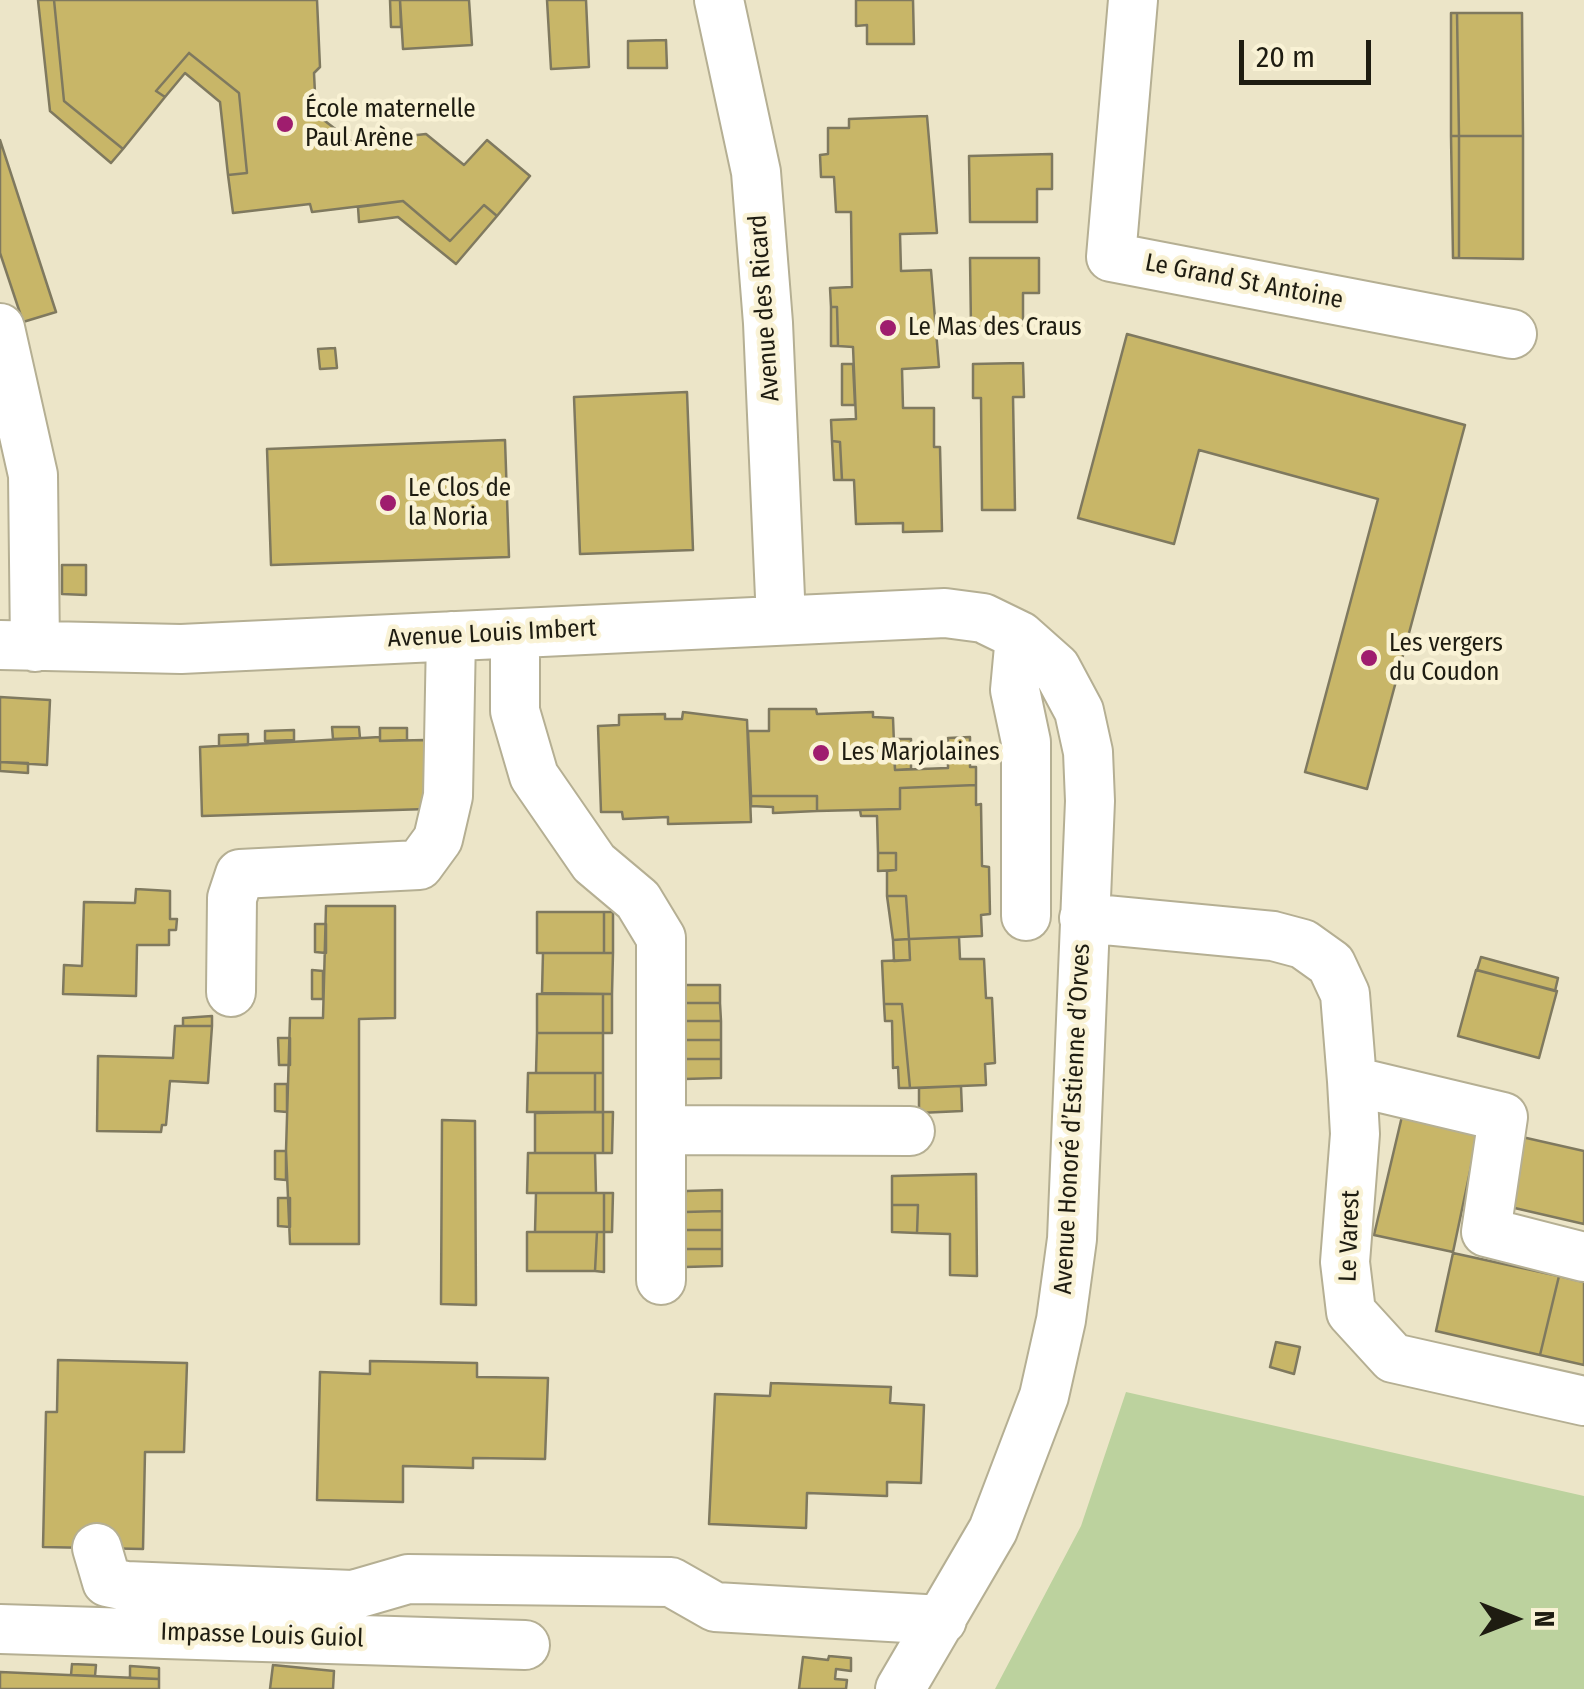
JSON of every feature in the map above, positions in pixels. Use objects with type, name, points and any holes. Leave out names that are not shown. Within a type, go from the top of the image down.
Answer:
[{"type":"street","name":"Avenue des Ricard","points":[[719,0],[756,172],[768,323],[781,620]]},
{"type":"street","name":"Le Grand St Antoine","points":[[1133,0],[1111,257],[1512,334]]},
{"type":"street","points":[[0,328],[33,475],[18,646]]},
{"type":"street","name":"Avenue Louis Imbert","points":[[18,646],[181,649],[946,613],[1001,627]]},
{"type":"street","points":[[1001,627],[1026,742],[1026,916]]},
{"type":"street","name":"Avenue Honoré d’Estienne d’Orves","points":[[900,1689],[993,1530],[1020,1466],[1044,1396],[1061,1320],[1072,1239],[1090,801],[1088,752],[1079,711],[1056,668],[1001,627]]},
{"type":"street","points":[[514,634],[514,711],[534,776],[594,863],[638,900],[661,938],[661,1280]]},
{"type":"street","points":[[232,992],[232,898],[240,874],[419,865],[438,839],[448,796],[451,636]]},
{"type":"street","name":"Le Varest","points":[[1084,918],[1272,936],[1304,944],[1332,964],[1346,994],[1355,1134],[1346,1262],[1350,1312],[1393,1358],[1584,1401]]},
{"type":"street","points":[[1352,1080],[1504,1117],[1486,1232],[1584,1258]]},
{"type":"street","points":[[661,1130],[910,1131]]},
{"type":"street","points":[[97,1548],[107,1582],[126,1586],[354,1595],[408,1579],[671,1582],[714,1607],[942,1620]]},
{"type":"street","name":"Impasse Louis Guiol","points":[[0,1629],[525,1646]]},
{"type":"green space","points":[[1126,1392],[1584,1496],[1584,1689],[995,1689],[1081,1526]]},
{"type":"building","points":[[38,0],[54,0],[64,101],[123,149],[111,163],[50,111]]},
{"type":"building","name":"École maternelle Paul Arène","points":[[54,0],[317,0],[320,67],[314,73],[316,114],[352,142],[426,134],[464,165],[487,140],[530,176],[497,216],[484,205],[450,241],[403,201],[312,212],[310,204],[233,213],[228,175],[247,173],[239,93],[189,53],[156,91],[165,97],[123,149],[64,101]]},
{"type":"building","points":[[390,0],[400,0],[401,27],[391,27]]},
{"type":"building","points":[[400,0],[469,0],[472,45],[403,49]]},
{"type":"building","points":[[547,0],[586,0],[589,67],[551,69]]},
{"type":"building","points":[[856,0],[913,0],[914,44],[867,44],[867,25],[856,26]]},
{"type":"building","points":[[1451,13],[1457,13],[1459,136],[1451,136]]},
{"type":"building","points":[[1457,13],[1522,13],[1523,136],[1459,136]]},
{"type":"building","points":[[666,40],[667,68],[628,68],[628,41]]},
{"type":"building","points":[[189,53],[239,93],[247,173],[228,175],[220,102],[185,73],[165,97],[156,91]]},
{"type":"building","name":"Le Mas des Craus","points":[[927,116],[937,233],[900,234],[901,271],[931,270],[939,367],[902,369],[903,408],[934,408],[934,447],[940,447],[942,531],[903,532],[903,523],[856,524],[854,480],[842,480],[840,442],[832,441],[831,420],[856,419],[853,347],[838,346],[837,307],[831,307],[830,288],[852,287],[851,212],[836,212],[834,177],[821,177],[820,155],[828,154],[828,128],[849,128],[849,119]]},
{"type":"building","points":[[1451,136],[1459,136],[1459,258],[1453,258]]},
{"type":"building","points":[[1459,136],[1523,136],[1523,259],[1459,258]]},
{"type":"building","points":[[0,140],[56,312],[23,322],[0,253]]},
{"type":"building","points":[[1052,154],[1052,189],[1037,189],[1037,222],[970,222],[969,156]]},
{"type":"building","points":[[403,201],[450,241],[484,205],[497,216],[456,264],[398,217],[359,222],[358,207]]},
{"type":"building","points":[[970,258],[1039,258],[1039,293],[1023,293],[1023,326],[971,327]]},
{"type":"building","points":[[831,307],[837,307],[838,346],[831,346]]},
{"type":"building","name":"Les vergers du Coudon","points":[[1127,334],[1465,425],[1367,789],[1305,772],[1378,499],[1199,450],[1174,544],[1078,518]]},
{"type":"building","points":[[335,348],[337,368],[320,369],[318,349]]},
{"type":"building","points":[[1023,363],[1024,397],[1013,397],[1015,510],[982,510],[981,398],[973,398],[973,364]]},
{"type":"building","points":[[842,364],[853,364],[855,405],[842,405]]},
{"type":"building","points":[[687,392],[693,550],[580,554],[574,397]]},
{"type":"building","name":"Le Clos de la Noria","points":[[505,440],[509,557],[271,565],[267,449]]},
{"type":"building","points":[[832,441],[840,442],[842,480],[834,480]]},
{"type":"building","points":[[62,565],[86,565],[86,595],[62,594]]},
{"type":"building","points":[[0,697],[50,700],[47,765],[0,762]]},
{"type":"building","name":"Les Marjolaines","points":[[769,709],[816,709],[817,714],[873,712],[873,717],[893,718],[895,770],[948,768],[948,738],[970,737],[970,767],[976,767],[976,785],[900,788],[900,809],[817,811],[817,796],[751,796],[748,731],[769,731]]},
{"type":"building","points":[[683,712],[747,720],[751,822],[668,824],[668,817],[623,819],[622,812],[601,812],[598,726],[619,725],[619,715],[665,714],[665,719],[682,719]]},
{"type":"building","points":[[332,727],[359,727],[360,738],[333,739]]},
{"type":"building","points":[[380,728],[407,728],[407,740],[380,741]]},
{"type":"building","points":[[294,730],[294,740],[265,741],[265,731]]},
{"type":"building","points":[[248,734],[248,745],[219,746],[219,735]]},
{"type":"building","points":[[380,737],[380,741],[425,740],[427,809],[202,816],[200,747]]},
{"type":"building","points":[[893,739],[911,739],[911,769],[895,770]]},
{"type":"building","points":[[0,762],[28,763],[28,773],[0,771]]},
{"type":"building","points":[[976,785],[976,805],[981,804],[982,866],[989,867],[990,914],[981,915],[982,936],[909,939],[906,896],[887,896],[887,871],[896,870],[896,853],[878,853],[877,816],[861,816],[860,810],[900,809],[900,788]]},
{"type":"building","points":[[751,796],[817,796],[817,811],[773,813],[773,807],[751,806]]},
{"type":"building","points":[[878,853],[896,853],[896,870],[878,871]]},
{"type":"building","points":[[136,889],[170,891],[170,919],[177,919],[176,930],[169,930],[169,945],[137,945],[136,996],[63,994],[64,965],[82,966],[84,902],[135,903]]},
{"type":"building","points":[[887,896],[906,896],[909,939],[893,940]]},
{"type":"building","points":[[326,906],[395,906],[395,1018],[359,1019],[359,1244],[290,1244],[286,1151],[290,1018],[323,1018]]},
{"type":"building","points":[[537,912],[604,912],[604,953],[537,953]]},
{"type":"building","points":[[604,912],[613,912],[613,953],[604,953]]},
{"type":"building","points":[[315,924],[326,924],[326,953],[315,952]]},
{"type":"building","points":[[959,937],[960,959],[984,959],[986,998],[992,998],[995,1063],[985,1064],[986,1085],[910,1088],[902,1004],[884,1004],[882,961],[910,960],[909,939]]},
{"type":"building","points":[[909,939],[910,960],[894,961],[893,940]]},
{"type":"building","points":[[543,953],[613,953],[612,994],[542,993]]},
{"type":"building","points":[[1481,957],[1558,978],[1555,991],[1477,970]]},
{"type":"building","points":[[312,970],[323,971],[323,999],[312,999]]},
{"type":"building","points":[[1476,970],[1557,991],[1539,1058],[1458,1036]]},
{"type":"building","points":[[684,985],[720,985],[720,1003],[684,1003]]},
{"type":"building","points":[[537,994],[603,994],[603,1033],[537,1033]]},
{"type":"building","points":[[603,994],[612,994],[612,1033],[603,1033]]},
{"type":"building","points":[[684,1003],[720,1003],[721,1021],[684,1021]]},
{"type":"building","points":[[884,1004],[902,1004],[910,1088],[899,1088],[898,1067],[893,1068],[892,1021],[885,1021]]},
{"type":"building","points":[[212,1016],[212,1026],[183,1026],[183,1018]]},
{"type":"building","points":[[684,1021],[721,1021],[721,1040],[684,1040]]},
{"type":"building","points":[[175,1026],[212,1026],[208,1083],[170,1081],[166,1125],[162,1125],[161,1132],[97,1131],[98,1056],[173,1058]]},
{"type":"building","points":[[537,1033],[603,1033],[603,1073],[536,1073]]},
{"type":"building","points":[[278,1038],[290,1038],[290,1065],[279,1065]]},
{"type":"building","points":[[684,1040],[721,1040],[721,1059],[684,1059]]},
{"type":"building","points":[[684,1059],[721,1059],[721,1078],[684,1079]]},
{"type":"building","points":[[528,1073],[595,1073],[595,1112],[527,1112]]},
{"type":"building","points":[[595,1073],[603,1073],[603,1112],[595,1112]]},
{"type":"building","points":[[275,1084],[287,1084],[287,1112],[275,1111]]},
{"type":"building","points":[[961,1086],[962,1111],[919,1113],[919,1088]]},
{"type":"building","points":[[603,1112],[613,1112],[612,1153],[603,1153]]},
{"type":"building","points":[[603,1112],[603,1153],[535,1153],[535,1113]]},
{"type":"building","points":[[1403,1112],[1479,1129],[1453,1252],[1374,1235]]},
{"type":"building","points":[[442,1120],[475,1121],[476,1305],[441,1304]]},
{"type":"building","points":[[1522,1137],[1584,1151],[1584,1224],[1506,1206]]},
{"type":"building","points":[[275,1151],[286,1151],[286,1180],[275,1179]]},
{"type":"building","points":[[528,1153],[595,1153],[596,1193],[527,1193]]},
{"type":"building","points":[[976,1174],[977,1276],[950,1275],[950,1234],[917,1233],[918,1205],[892,1205],[892,1176]]},
{"type":"building","points":[[722,1190],[722,1211],[685,1212],[686,1191]]},
{"type":"building","points":[[536,1193],[604,1193],[604,1232],[535,1232]]},
{"type":"building","points":[[604,1193],[613,1193],[612,1232],[604,1232]]},
{"type":"building","points":[[278,1198],[290,1198],[290,1227],[278,1226]]},
{"type":"building","points":[[892,1205],[918,1205],[917,1233],[892,1232]]},
{"type":"building","points":[[722,1211],[722,1230],[685,1230],[685,1212]]},
{"type":"building","points":[[685,1230],[722,1230],[722,1249],[685,1249]]},
{"type":"building","points":[[527,1232],[597,1232],[595,1271],[527,1271]]},
{"type":"building","points":[[597,1232],[604,1232],[604,1272],[595,1271]]},
{"type":"building","points":[[685,1249],[722,1249],[722,1266],[685,1267]]},
{"type":"building","points":[[1453,1253],[1559,1276],[1540,1355],[1436,1331]]},
{"type":"building","points":[[1559,1276],[1584,1282],[1584,1365],[1540,1355]]},
{"type":"building","points":[[1276,1342],[1300,1347],[1294,1374],[1270,1367]]},
{"type":"building","points":[[58,1360],[187,1363],[184,1452],[145,1452],[143,1549],[43,1547],[46,1412],[57,1412]]},
{"type":"building","points":[[370,1361],[477,1363],[477,1377],[548,1378],[545,1459],[473,1458],[473,1468],[403,1466],[403,1502],[317,1500],[320,1372],[370,1374]]},
{"type":"building","points":[[771,1383],[891,1387],[890,1403],[924,1405],[921,1483],[887,1482],[887,1496],[807,1493],[806,1528],[709,1524],[715,1394],[770,1396]]},
{"type":"building","points":[[829,1656],[851,1658],[851,1671],[836,1669],[835,1679],[847,1680],[846,1689],[799,1689],[803,1657],[828,1660]]},
{"type":"building","points":[[72,1664],[96,1665],[95,1676],[71,1675]]},
{"type":"building","points":[[273,1665],[334,1671],[333,1689],[270,1689]]},
{"type":"building","points":[[130,1666],[159,1668],[159,1679],[130,1678]]},
{"type":"building","points":[[0,1672],[159,1679],[159,1689],[0,1689]]},
{"type":"place","name":"École maternelle Paul Arène","points":[[285,124]]},
{"type":"place","name":"Le Mas des Craus","points":[[888,328]]},
{"type":"place","name":"Le Clos de la Noria","points":[[388,503]]},
{"type":"place","name":"Les vergers du Coudon","points":[[1369,658]]},
{"type":"place","name":"Les Marjolaines","points":[[821,753]]}]
